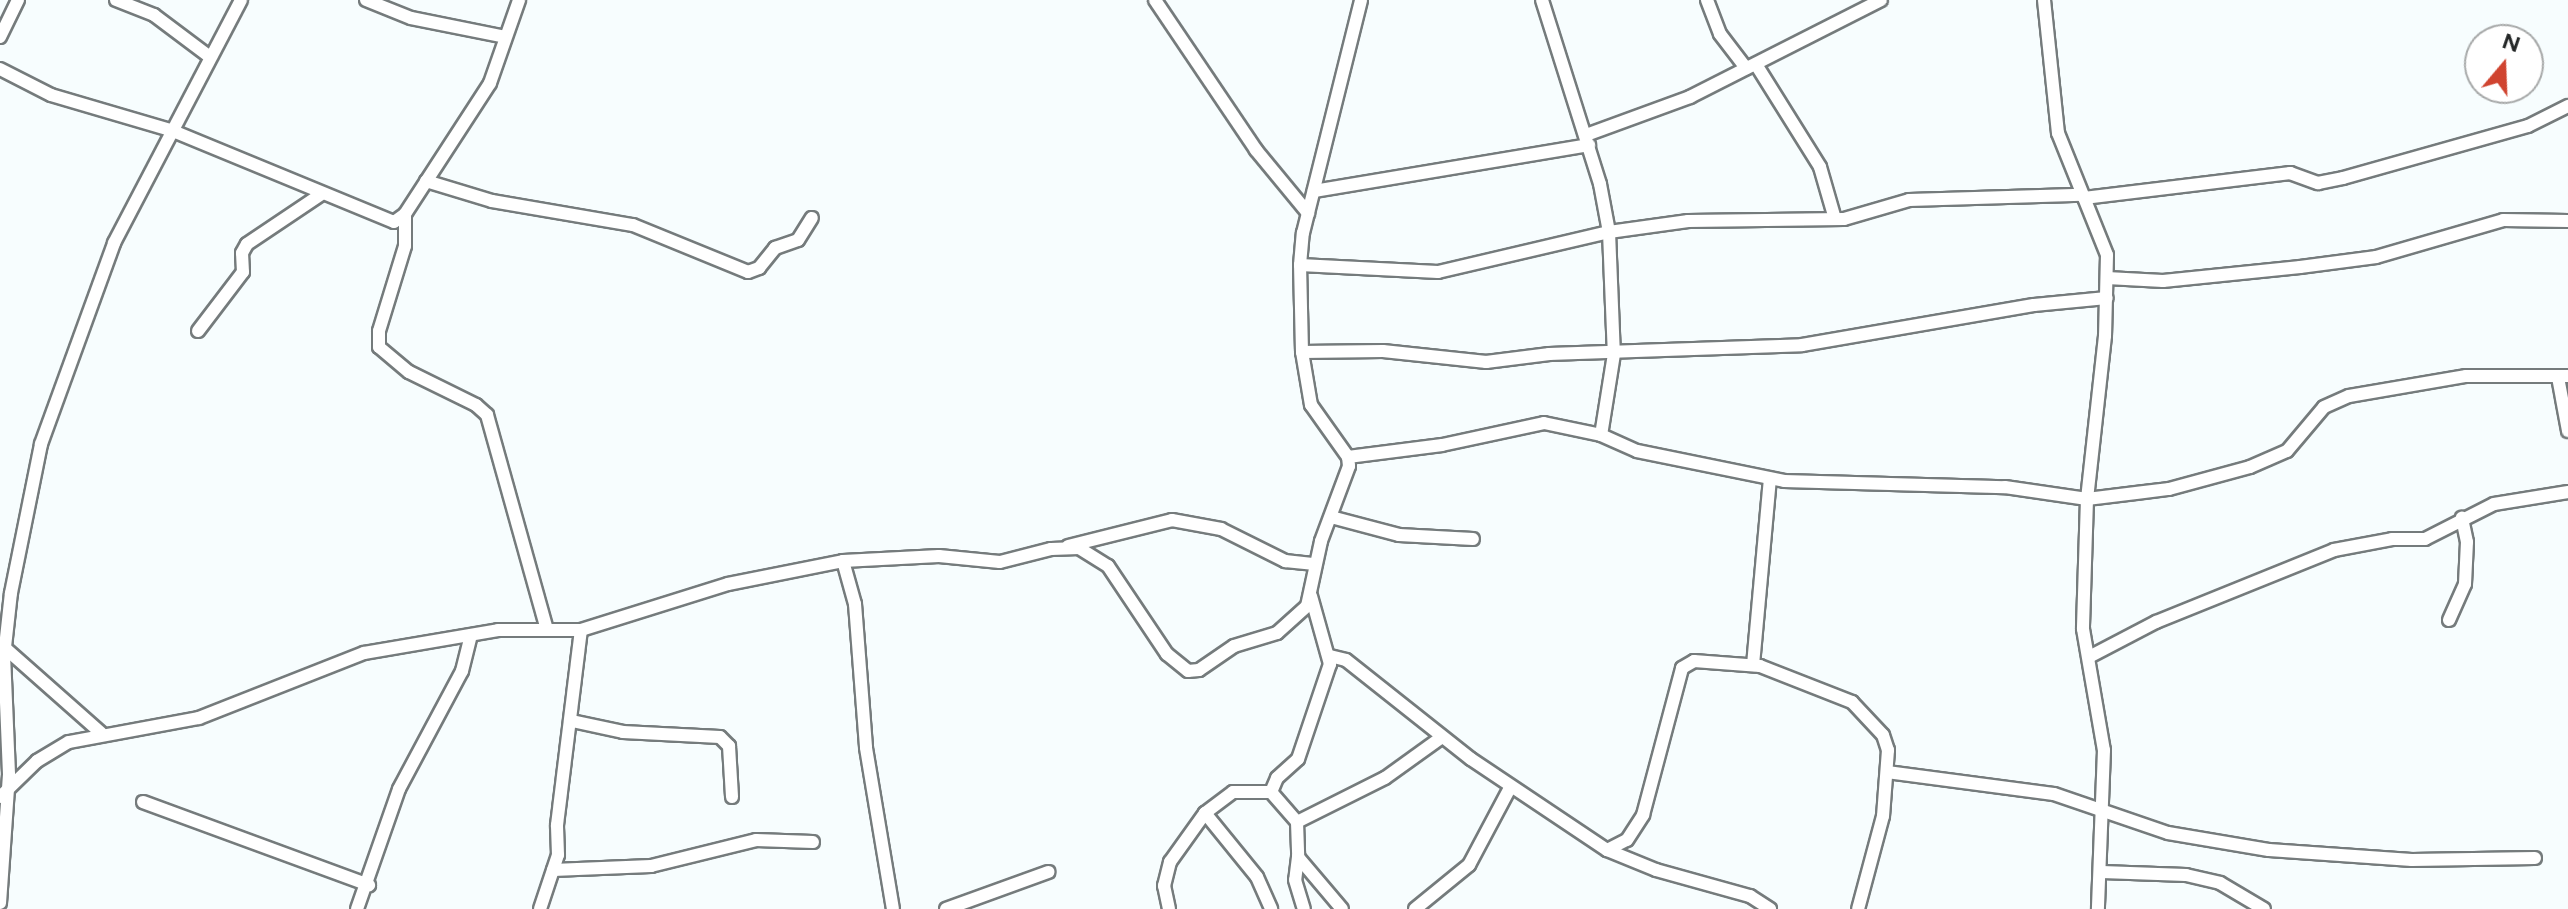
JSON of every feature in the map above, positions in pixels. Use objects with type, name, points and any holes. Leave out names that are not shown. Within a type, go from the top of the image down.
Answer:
[{"type":"street","points":[[0,37],[18,0]]},
{"type":"street","points":[[116,0],[154,15],[210,57]]},
{"type":"street","points":[[0,903],[4,795],[3,652],[11,593],[49,416],[105,262],[241,0]]},
{"type":"street","points":[[366,0],[411,18],[505,37]]},
{"type":"street","points":[[0,69],[109,116],[173,131],[383,221],[405,214],[490,83],[519,0]]},
{"type":"street","points":[[1155,0],[1256,150],[1308,213]]},
{"type":"street","points":[[1348,457],[1311,405],[1302,352],[1300,265],[1308,213],[1361,0]]},
{"type":"street","points":[[1542,0],[1587,140],[1609,232],[1614,354],[1601,435]]},
{"type":"street","points":[[1707,0],[1720,34],[1751,67],[1820,167],[1835,219]]},
{"type":"street","points":[[1314,191],[1587,140],[1751,67],[1881,0]]},
{"type":"street","points":[[2044,0],[2058,133],[2104,239],[2107,278],[2087,499],[2083,629],[2104,750],[2102,872],[2098,909]]},
{"type":"street","points":[[1300,265],[1438,272],[1609,232],[1688,221],[1835,219],[1909,200],[2083,196],[2290,173],[2318,183],[2528,126],[2568,106]]},
{"type":"street","points":[[426,181],[492,201],[633,225],[748,272],[759,268],[775,248],[798,240],[812,218]]},
{"type":"street","points":[[198,331],[243,272],[242,253],[247,244],[320,195]]},
{"type":"street","points":[[405,214],[408,233],[379,331],[379,347],[409,372],[476,405],[487,415],[546,627]]},
{"type":"street","points":[[2107,278],[2163,281],[2300,267],[2376,257],[2503,220],[2568,221]]},
{"type":"street","points":[[1302,352],[1383,351],[1486,362],[1802,345],[2034,305],[2107,298]]},
{"type":"street","points":[[1348,457],[1442,445],[1544,423],[1601,435],[1637,451],[1770,479],[2005,487],[2087,499],[2169,489],[2250,467],[2287,451],[2324,407],[2349,396],[2466,376],[2563,376],[2568,431]]},
{"type":"street","points":[[1065,547],[1079,548],[1108,566],[1167,654],[1188,671],[1199,670],[1234,646],[1277,633],[1302,614],[1311,596],[1315,564],[1348,457]]},
{"type":"street","points":[[1753,665],[1770,479]]},
{"type":"street","points":[[2089,657],[2168,617],[2334,550],[2392,539],[2425,539],[2494,504],[2568,492]]},
{"type":"street","points":[[1331,517],[1399,535],[1473,539]]},
{"type":"street","points":[[2449,620],[2465,584],[2467,542],[2462,518]]},
{"type":"street","points":[[4,795],[49,753],[101,733],[199,718],[364,653],[471,635],[546,627],[581,630],[728,584],[843,561],[939,556],[1000,562],[1172,520],[1221,529],[1285,561],[1315,564]]},
{"type":"street","points":[[843,561],[855,604],[866,748],[893,909]]},
{"type":"street","points":[[1271,792],[1277,778],[1298,759],[1330,656],[1311,596]]},
{"type":"street","points":[[540,909],[553,870],[581,630]]},
{"type":"street","points":[[357,909],[369,885],[399,789],[462,671],[471,635]]},
{"type":"street","points":[[3,652],[101,733]]},
{"type":"street","points":[[1330,656],[1346,660],[1442,737],[1607,850],[1656,870],[1750,896],[1770,909]]},
{"type":"street","points":[[1607,850],[1627,840],[1643,815],[1682,668],[1694,661],[1753,665],[1852,702],[1883,735],[1887,772],[1883,816],[1858,909]]},
{"type":"street","points":[[572,721],[623,732],[720,737],[729,746],[732,797]]},
{"type":"street","points":[[1297,822],[1385,778],[1442,737]]},
{"type":"street","points":[[1887,772],[2054,794],[2182,836],[2321,856],[2535,858]]},
{"type":"street","points":[[1415,909],[1469,865],[1511,786]]},
{"type":"street","points":[[1169,909],[1164,886],[1170,862],[1205,813],[1233,792],[1271,792],[1297,822],[1295,880],[1304,909]]},
{"type":"street","points":[[143,802],[369,885]]},
{"type":"street","points":[[1205,813],[1257,877],[1271,909]]},
{"type":"street","points":[[553,870],[651,866],[756,840],[813,842]]},
{"type":"street","points":[[1298,857],[1342,909]]},
{"type":"street","points":[[946,909],[1048,872]]},
{"type":"street","points":[[2102,872],[2186,875],[2220,883],[2264,909]]}]
